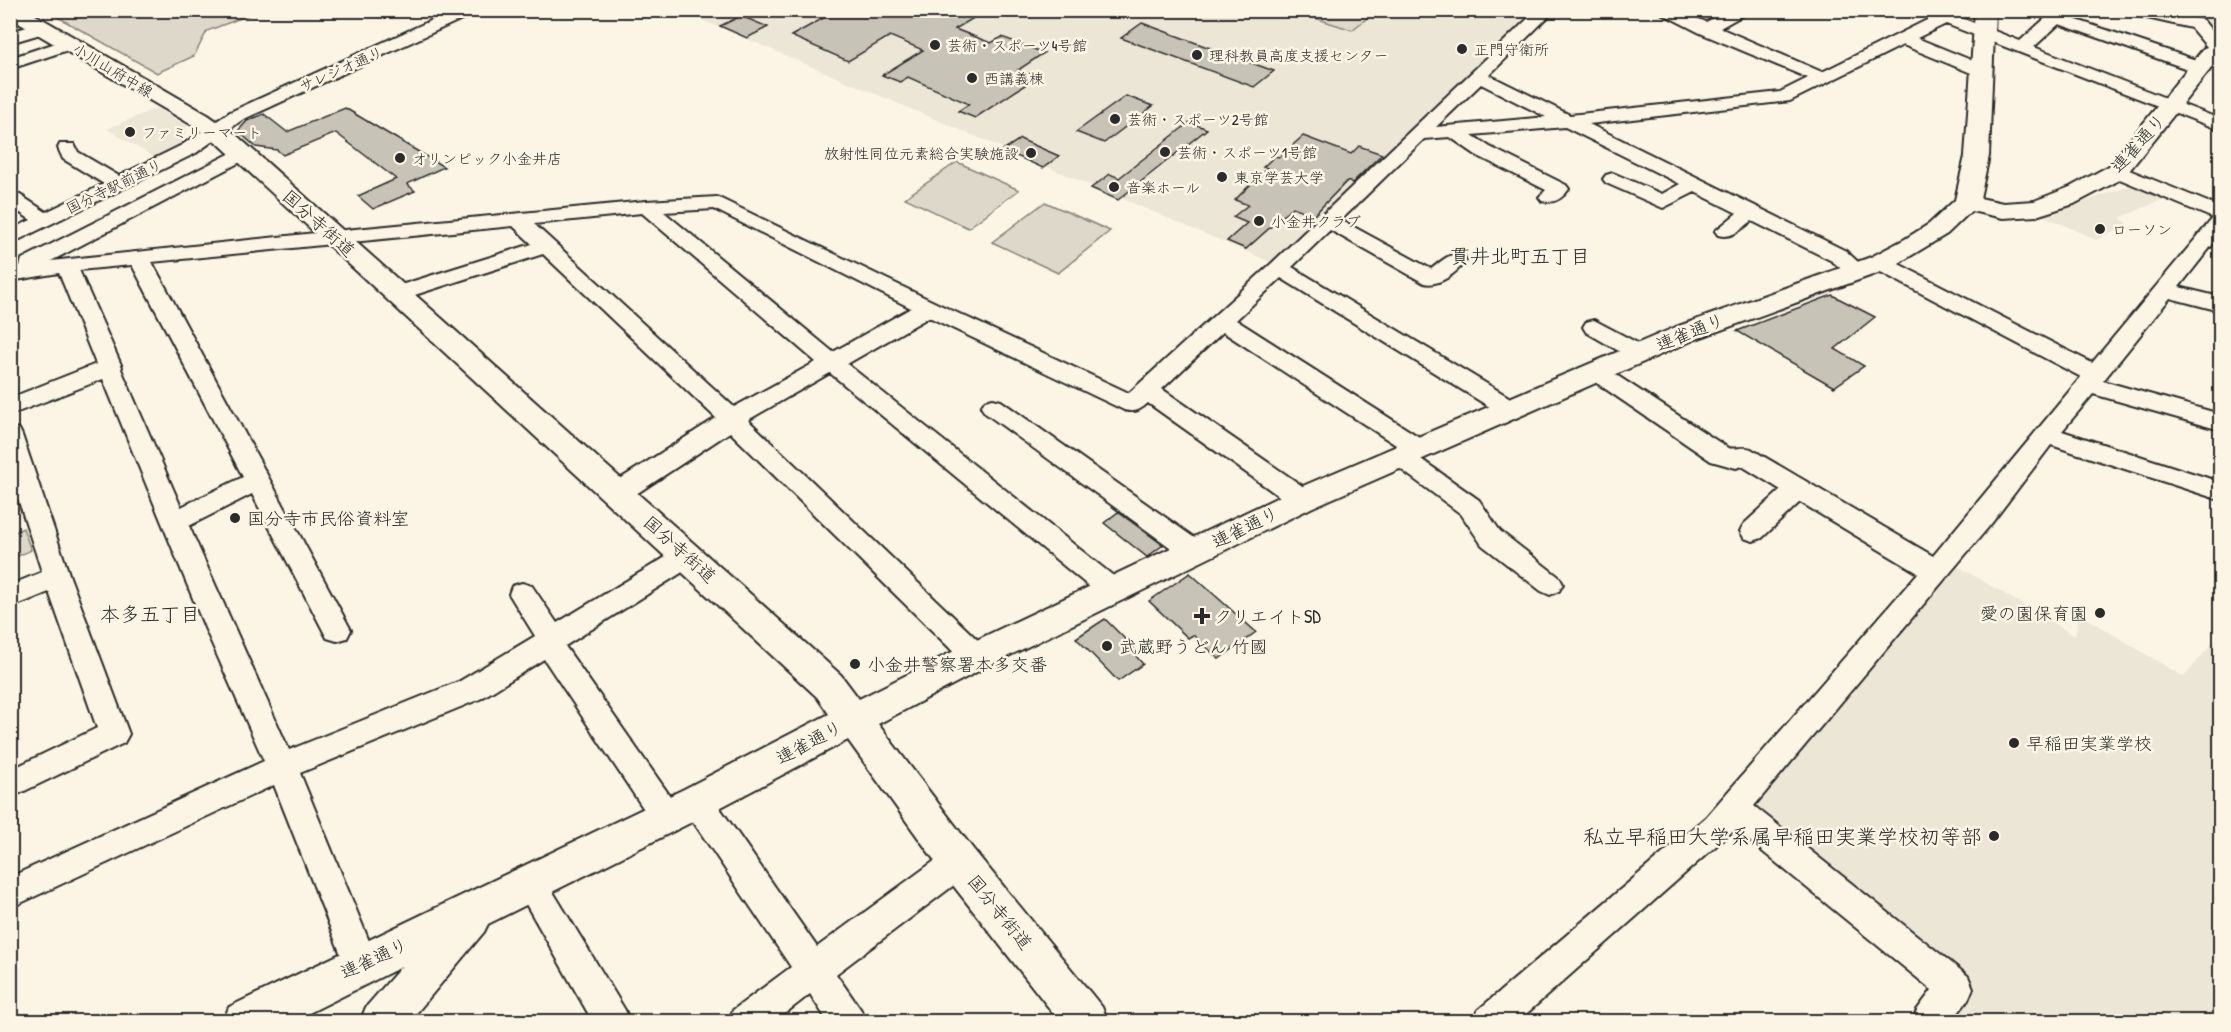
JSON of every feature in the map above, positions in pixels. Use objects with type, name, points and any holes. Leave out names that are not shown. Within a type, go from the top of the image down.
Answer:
[{"type":"main road","name":"小川山府中線","points":[[11,10],[214,130]]},
{"type":"main road","points":[[1967,202],[1977,156],[1984,22]]},
{"type":"main road","name":"連雀通り","points":[[244,1022],[361,963],[477,910],[682,809],[976,656],[1302,499],[1639,353],[1751,308],[1868,267],[1938,229],[1967,202],[1999,211],[2029,209],[2071,195],[2117,171],[2212,53],[2220,50]]},
{"type":"main road","name":"国分寺街道","points":[[214,130],[243,153],[829,686],[959,862],[1087,1022]]},
{"type":"main road","points":[[386,1019],[477,910]]},
{"type":"street","name":"サレジオ通り","points":[[214,130],[236,116],[469,10]]},
{"type":"street","points":[[10,274],[66,265],[334,237],[646,207],[717,203],[928,308],[1132,404],[1279,268],[1547,10]]},
{"type":"street","points":[[1663,10],[1822,78]]},
{"type":"street","points":[[1706,29],[1744,10]]},
{"type":"street","points":[[1927,10],[1945,18],[1984,22],[2023,48],[2220,125]]},
{"type":"street","points":[[2131,10],[2197,24],[2220,50]]},
{"type":"street","points":[[1417,134],[1784,97],[1945,18]]},
{"type":"street","points":[[2023,48],[2056,18],[2202,68]]},
{"type":"street","points":[[10,38],[41,28]]},
{"type":"street","points":[[1903,39],[1982,71]]},
{"type":"street","points":[[10,64],[68,44]]},
{"type":"street","points":[[1475,78],[1481,85],[1562,121],[1748,215],[1831,261],[1868,267],[2093,380],[2220,422]]},
{"type":"street","name":"国分寺駅前通り","points":[[10,238],[189,149],[214,130]]},
{"type":"street","points":[[1454,130],[1483,151],[1559,189],[1549,197]]},
{"type":"street","points":[[66,148],[70,155],[118,184]]},
{"type":"street","points":[[10,274],[243,153]]},
{"type":"street","points":[[1490,1022],[1717,827],[1982,517],[2046,435],[2218,227],[2117,171]]},
{"type":"street","points":[[1613,179],[1662,202],[1692,187]]},
{"type":"street","points":[[10,197],[45,220]]},
{"type":"street","points":[[646,207],[832,363],[1112,590]]},
{"type":"street","points":[[1725,231],[1748,215]]},
{"type":"street","points":[[518,220],[732,419],[976,656]]},
{"type":"street","points":[[1328,221],[1432,278],[1456,260]]},
{"type":"street","points":[[396,294],[545,247]]},
{"type":"street","points":[[139,258],[337,630]]},
{"type":"street","points":[[66,265],[111,367],[219,628],[282,767],[361,963]]},
{"type":"street","points":[[1279,268],[1509,408]]},
{"type":"street","points":[[2165,290],[2220,304]]},
{"type":"street","points":[[618,493],[732,419],[928,308]]},
{"type":"street","points":[[1222,321],[1409,452],[1470,507],[1491,538],[1550,584]]},
{"type":"street","points":[[1594,327],[1639,353]]},
{"type":"street","points":[[10,407],[111,367]]},
{"type":"street","points":[[1596,372],[1720,455],[1736,459],[1742,455],[1935,570]]},
{"type":"street","points":[[1148,390],[1302,499]]},
{"type":"street","points":[[993,407],[1194,551]]},
{"type":"street","points":[[10,435],[57,577],[114,735],[10,785]]},
{"type":"street","points":[[2046,435],[2220,491]]},
{"type":"street","points":[[174,522],[258,480]]},
{"type":"street","points":[[1753,531],[1798,489]]},
{"type":"street","points":[[10,893],[282,767],[470,690],[688,556]]},
{"type":"street","points":[[10,597],[57,577]]},
{"type":"street","points":[[522,594],[550,635],[548,643]]},
{"type":"street","points":[[548,643],[814,970],[849,1022]]},
{"type":"street","points":[[1733,808],[1956,988],[1929,1022]]},
{"type":"street","points":[[745,1022],[959,862]]},
{"type":"street","points":[[530,883],[613,1022]]},
{"type":"shaded area","points":[[47,11],[259,11],[207,31],[194,56],[157,73]]},
{"type":"shaded area","name":"東京学芸大学","points":[[681,11],[1547,11],[1279,268],[1266,260]]},
{"type":"shaded area","points":[[1293,11],[1376,11],[1352,30]]},
{"type":"shaded area","points":[[2147,11],[2220,11],[2220,28],[2190,19]]},
{"type":"shaded area","points":[[156,108],[187,126],[182,146],[157,159],[107,129]]},
{"type":"shaded area","points":[[957,162],[1019,190],[968,228],[905,198]]},
{"type":"shaded area","points":[[2135,184],[2166,198],[2120,218],[2128,224],[2096,240],[2044,216]]},
{"type":"shaded area","points":[[1045,202],[1110,231],[1058,273],[992,242]]},
{"type":"shaded area","points":[[23,528],[31,550],[11,559],[11,534]]},
{"type":"shaded area","name":"早稲田実業学校","points":[[1956,565],[2075,636],[2079,614],[2184,677],[2220,634],[2220,1021],[1941,1021],[1966,990],[1754,808]]},
{"type":"building","points":[[838,10],[987,10],[955,29],[991,43],[1002,37],[1044,53],[1018,70],[1037,77],[975,118],[958,111],[969,104],[908,77],[900,82],[882,75],[923,50],[890,36],[848,61],[791,36]]},
{"type":"building","points":[[741,16],[768,27],[747,38],[720,26]]},
{"type":"building","points":[[1142,23],[1274,71],[1254,87],[1121,38]]},
{"type":"building","name":"芸術・スポーツ2号館","points":[[1126,96],[1153,106],[1104,143],[1076,132]]},
{"type":"building","name":"オリンピック小金井店","points":[[345,108],[444,167],[407,184],[415,191],[373,209],[358,196],[396,179],[336,133],[283,155],[277,150],[256,147],[238,131],[247,121],[264,114],[287,132]]},
{"type":"building","name":"芸術・スポーツ1号館","points":[[1190,122],[1207,129],[1118,200],[1091,188],[1110,174],[1119,178]]},
{"type":"building","points":[[1303,136],[1351,154],[1359,146],[1382,154],[1352,183],[1347,181],[1314,215],[1293,207],[1246,249],[1227,241],[1247,223],[1233,217],[1248,205],[1235,200],[1267,168],[1263,167],[1275,156],[1279,157]]},
{"type":"building","name":"放射性同位元素総合実験施設","points":[[1020,139],[1059,156],[1043,168],[1003,150]]},
{"type":"building","points":[[1832,295],[1875,317],[1835,349],[1864,366],[1834,387],[1737,331]]},
{"type":"building","points":[[1118,512],[1163,545],[1147,557],[1104,523]]},
{"type":"building","name":"クリエイトSD","points":[[1190,573],[1256,632],[1219,659],[1193,635],[1188,638],[1149,601]]},
{"type":"building","name":"武蔵野うどん 竹國","points":[[1105,619],[1139,653],[1135,655],[1143,664],[1118,681],[1076,638]]},
{"type":"place","name":"芸術・スポーツ4号館","points":[[935,45]]},
{"type":"place","name":"正門守衛所","points":[[1462,49]]},
{"type":"place","name":"理科教員高度支援センター","points":[[1197,55]]},
{"type":"place","name":"西講義棟","points":[[972,78]]},
{"type":"place","name":"芸術・スポーツ2号館","points":[[1115,119]]},
{"type":"place","name":"ファミリーマート","points":[[130,132]]},
{"type":"place","name":"芸術・スポーツ1号館","points":[[1165,152]]},
{"type":"place","name":"放射性同位元素総合実験施設","points":[[1031,153]]},
{"type":"place","name":"オリンピック小金井店","points":[[400,158]]},
{"type":"place","name":"東京学芸大学","points":[[1222,177]]},
{"type":"place","name":"音楽ホール","points":[[1114,187]]},
{"type":"place","name":"小金井クラブ","points":[[1259,221]]},
{"type":"place","name":"ローソン","points":[[2100,229]]},
{"type":"place","name":"国分寺市民俗資料室","points":[[235,518]]},
{"type":"place","name":"愛の園保育園","points":[[2100,613]]},
{"type":"place","name":"クリエイトSD","points":[[1202,616]]},
{"type":"place","name":"武蔵野うどん 竹國","points":[[1107,646]]},
{"type":"place","name":"小金井警察署本多交番","points":[[855,664]]},
{"type":"place","name":"早稲田実業学校","points":[[2014,743]]},
{"type":"place","name":"私立早稲田大学系属早稲田実業学校初等部","points":[[1994,836]]},
{"type":"district","name":"貫井北町五丁目","points":[[1520,255]]},
{"type":"district","name":"本多五丁目","points":[[150,613]]}]
